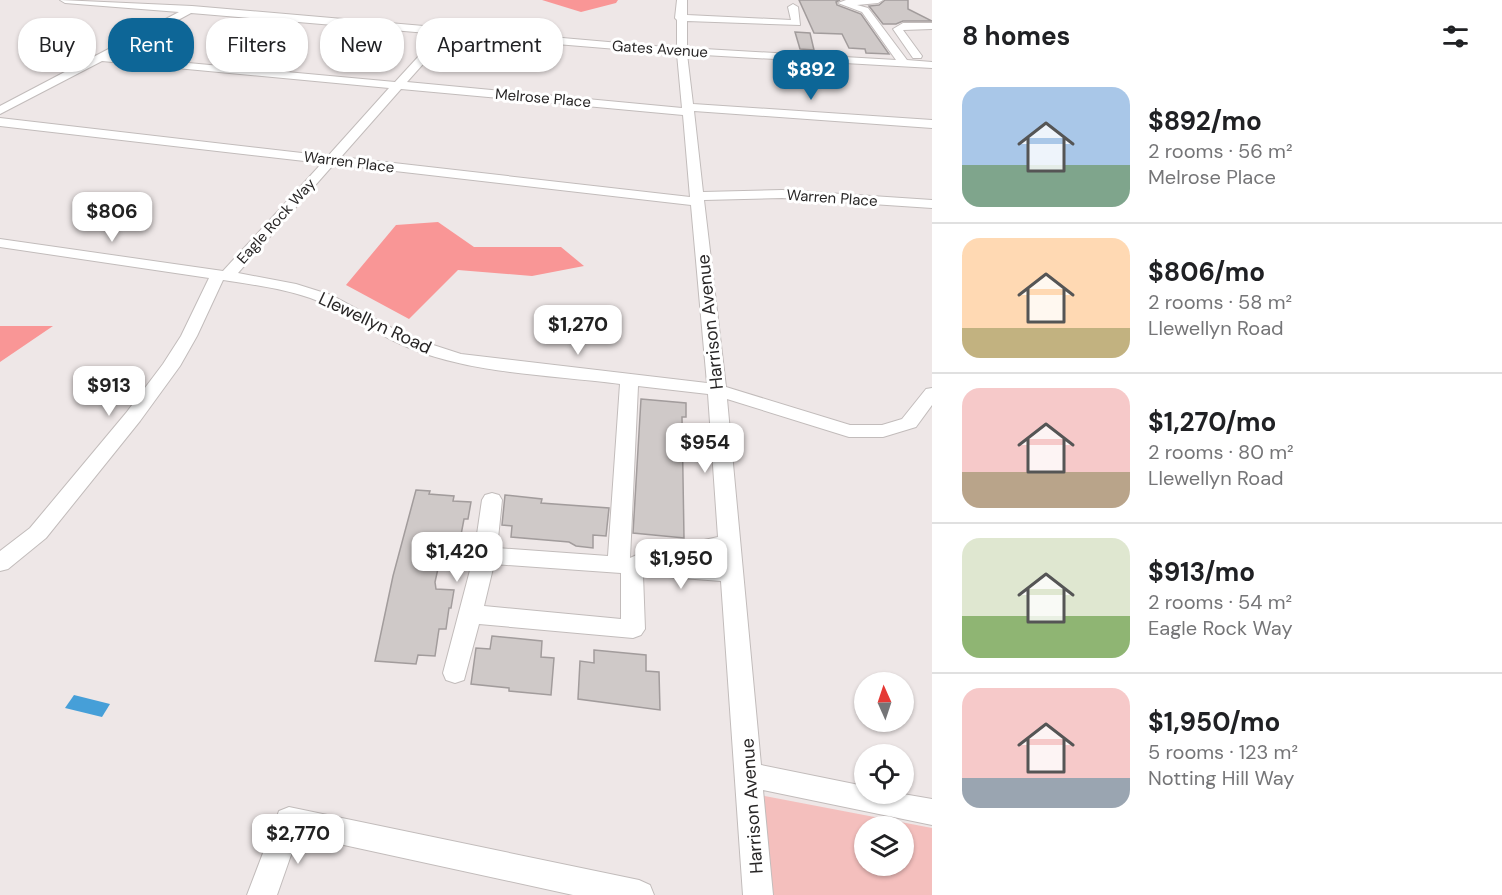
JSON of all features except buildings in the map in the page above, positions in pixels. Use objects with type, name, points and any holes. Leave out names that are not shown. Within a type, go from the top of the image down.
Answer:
[{"type":"street","name":"Gates Avenue","points":[[65,0],[416,28]]},
{"type":"street","points":[[0,111],[213,0]]},
{"type":"street","name":"Harrison Avenue","points":[[682,0],[680,18],[682,51],[717,390],[758,895]]},
{"type":"street","points":[[878,0],[843,3],[865,10],[904,64]]},
{"type":"street","points":[[680,18],[797,23],[793,7]]},
{"type":"street","points":[[917,56],[898,28],[932,26]]},
{"type":"street","points":[[920,32],[932,32]]},
{"type":"street","name":"Gates Avenue","points":[[563,41],[682,51],[932,65]]},
{"type":"street","name":"Melrose Place","points":[[101,58],[688,110],[932,124]]},
{"type":"street","name":"Eagle Rock Way","points":[[0,563],[38,532],[133,417],[171,366],[189,336],[208,293],[416,66]]},
{"type":"street","name":"Warren Place","points":[[0,122],[697,199],[782,194],[932,204]]},
{"type":"street","name":"Llewellyn Road","points":[[0,243],[296,289],[325,298],[386,332],[418,346],[459,358],[717,390],[849,430],[883,431],[909,423],[932,393]]},
{"type":"street","points":[[470,614],[633,630],[620,513],[629,380]]},
{"type":"street","points":[[455,673],[485,555],[492,500]]},
{"type":"street","points":[[626,566],[730,542]]},
{"type":"street","points":[[485,555],[733,574]]},
{"type":"street","points":[[749,775],[932,812]]},
{"type":"street","points":[[262,895],[289,820],[639,895]]},
{"type":"shaded area","points":[[542,0],[618,0],[616,3],[581,12]]},
{"type":"shaded area","points":[[438,222],[474,247],[561,247],[584,266],[532,276],[458,270],[409,319],[346,285],[396,225]]},
{"type":"shaded area","points":[[0,326],[53,326],[0,362]]},
{"type":"shaded area","points":[[760,795],[869,816],[854,816],[854,876],[914,876],[914,825],[932,828],[932,895],[766,895]]},
{"type":"water","points":[[74,695],[110,704],[102,717],[65,708]]}]
